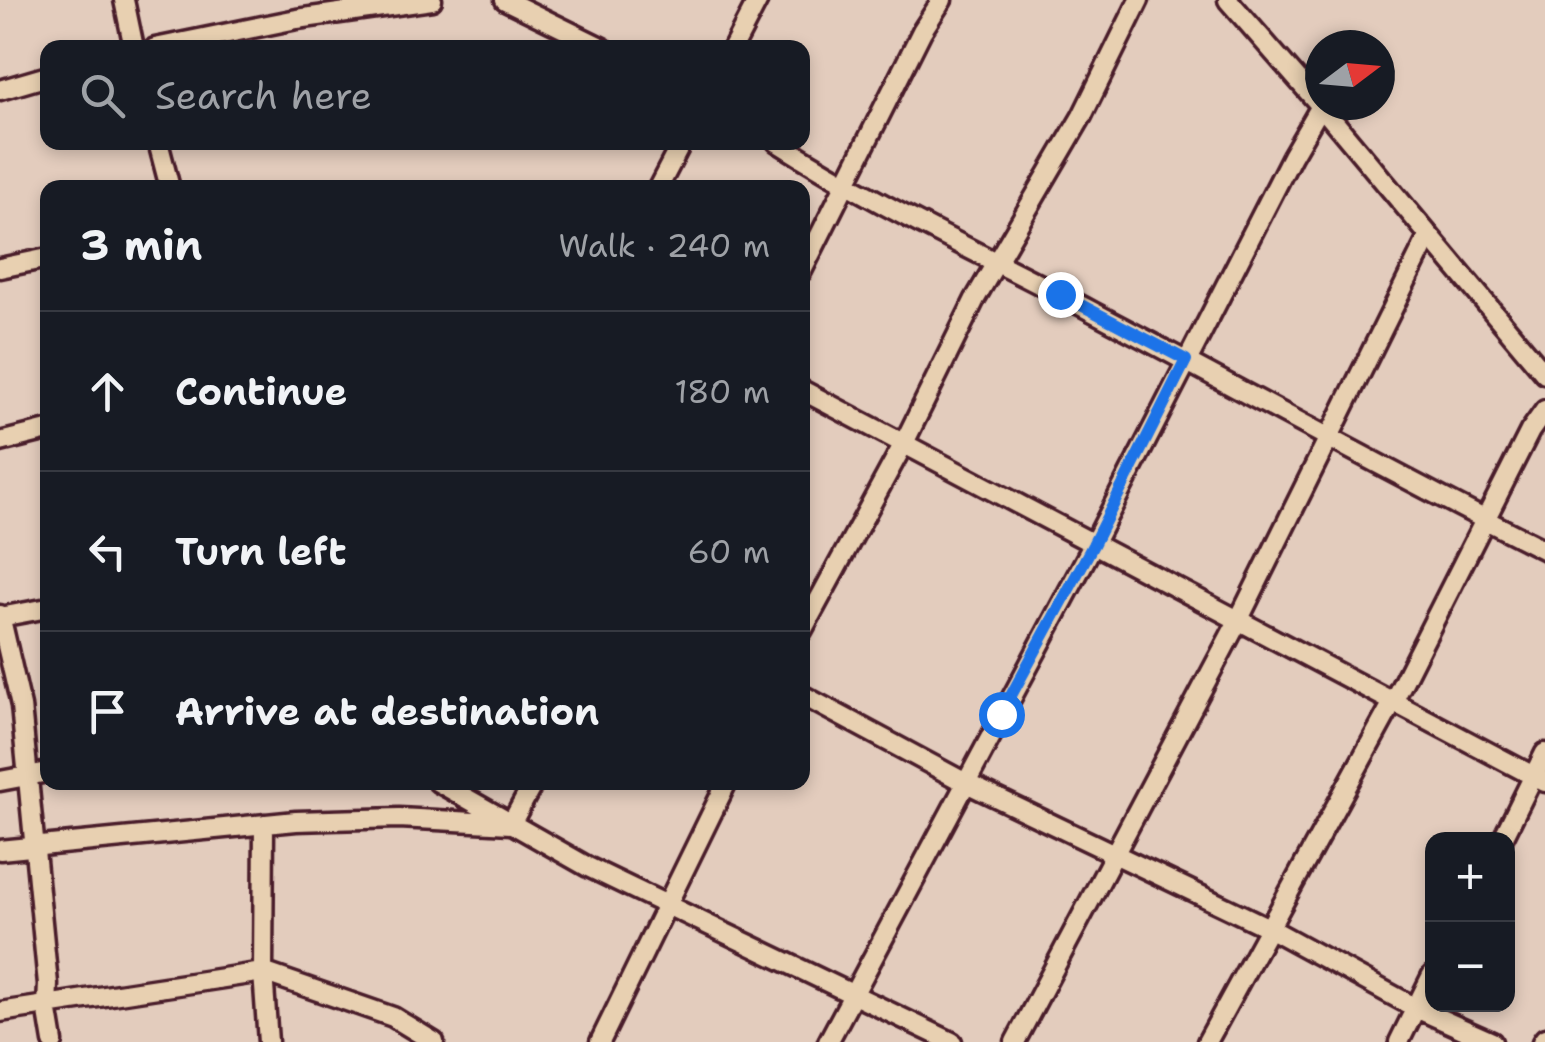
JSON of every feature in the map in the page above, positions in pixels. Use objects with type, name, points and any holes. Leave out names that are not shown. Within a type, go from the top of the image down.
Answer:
[{"type":"street","points":[[124,0],[132,40]]},
{"type":"street","points":[[184,40],[295,10],[432,0]]},
{"type":"street","points":[[505,0],[587,40]]},
{"type":"street","points":[[737,40],[758,0]]},
{"type":"street","points":[[810,255],[942,0]]},
{"type":"street","points":[[810,616],[904,445],[975,299],[1082,116],[1139,0]]},
{"type":"street","points":[[1228,0],[1305,88]]},
{"type":"street","points":[[0,90],[40,78]]},
{"type":"street","points":[[828,1042],[1093,545],[1312,120]]},
{"type":"street","points":[[1333,120],[1545,374]]},
{"type":"street","points":[[160,150],[168,180]]},
{"type":"street","points":[[662,180],[678,150]]},
{"type":"street","points":[[790,150],[844,185],[998,261],[1326,438],[1545,550]]},
{"type":"street","points":[[1015,1042],[1238,621],[1429,235]]},
{"type":"street","points":[[0,268],[40,260]]},
{"type":"street","points":[[810,394],[1540,779]]},
{"type":"street","points":[[1207,1042],[1393,702],[1530,431],[1545,410]]},
{"type":"street","points":[[0,442],[40,432]]},
{"type":"street","points":[[40,609],[0,616],[21,706],[52,1042]]},
{"type":"street","points":[[810,700],[964,782],[1269,928],[1416,1008],[1492,1042]]},
{"type":"street","points":[[1507,832],[1540,779],[1545,753]]},
{"type":"street","points":[[0,781],[40,773]]},
{"type":"street","points":[[452,790],[588,867],[952,1042]]},
{"type":"street","points":[[511,824],[530,790]]},
{"type":"street","points":[[600,1042],[723,790]]},
{"type":"street","points":[[0,850],[264,824],[400,818],[511,824]]},
{"type":"street","points":[[264,824],[263,972],[268,1042]]},
{"type":"street","points":[[0,1012],[263,972],[394,1017],[434,1042]]},
{"type":"street","points":[[1399,1042],[1425,989]]},
{"type":"route","points":[[1001,714],[1093,545],[1186,360],[1060,294]]}]
